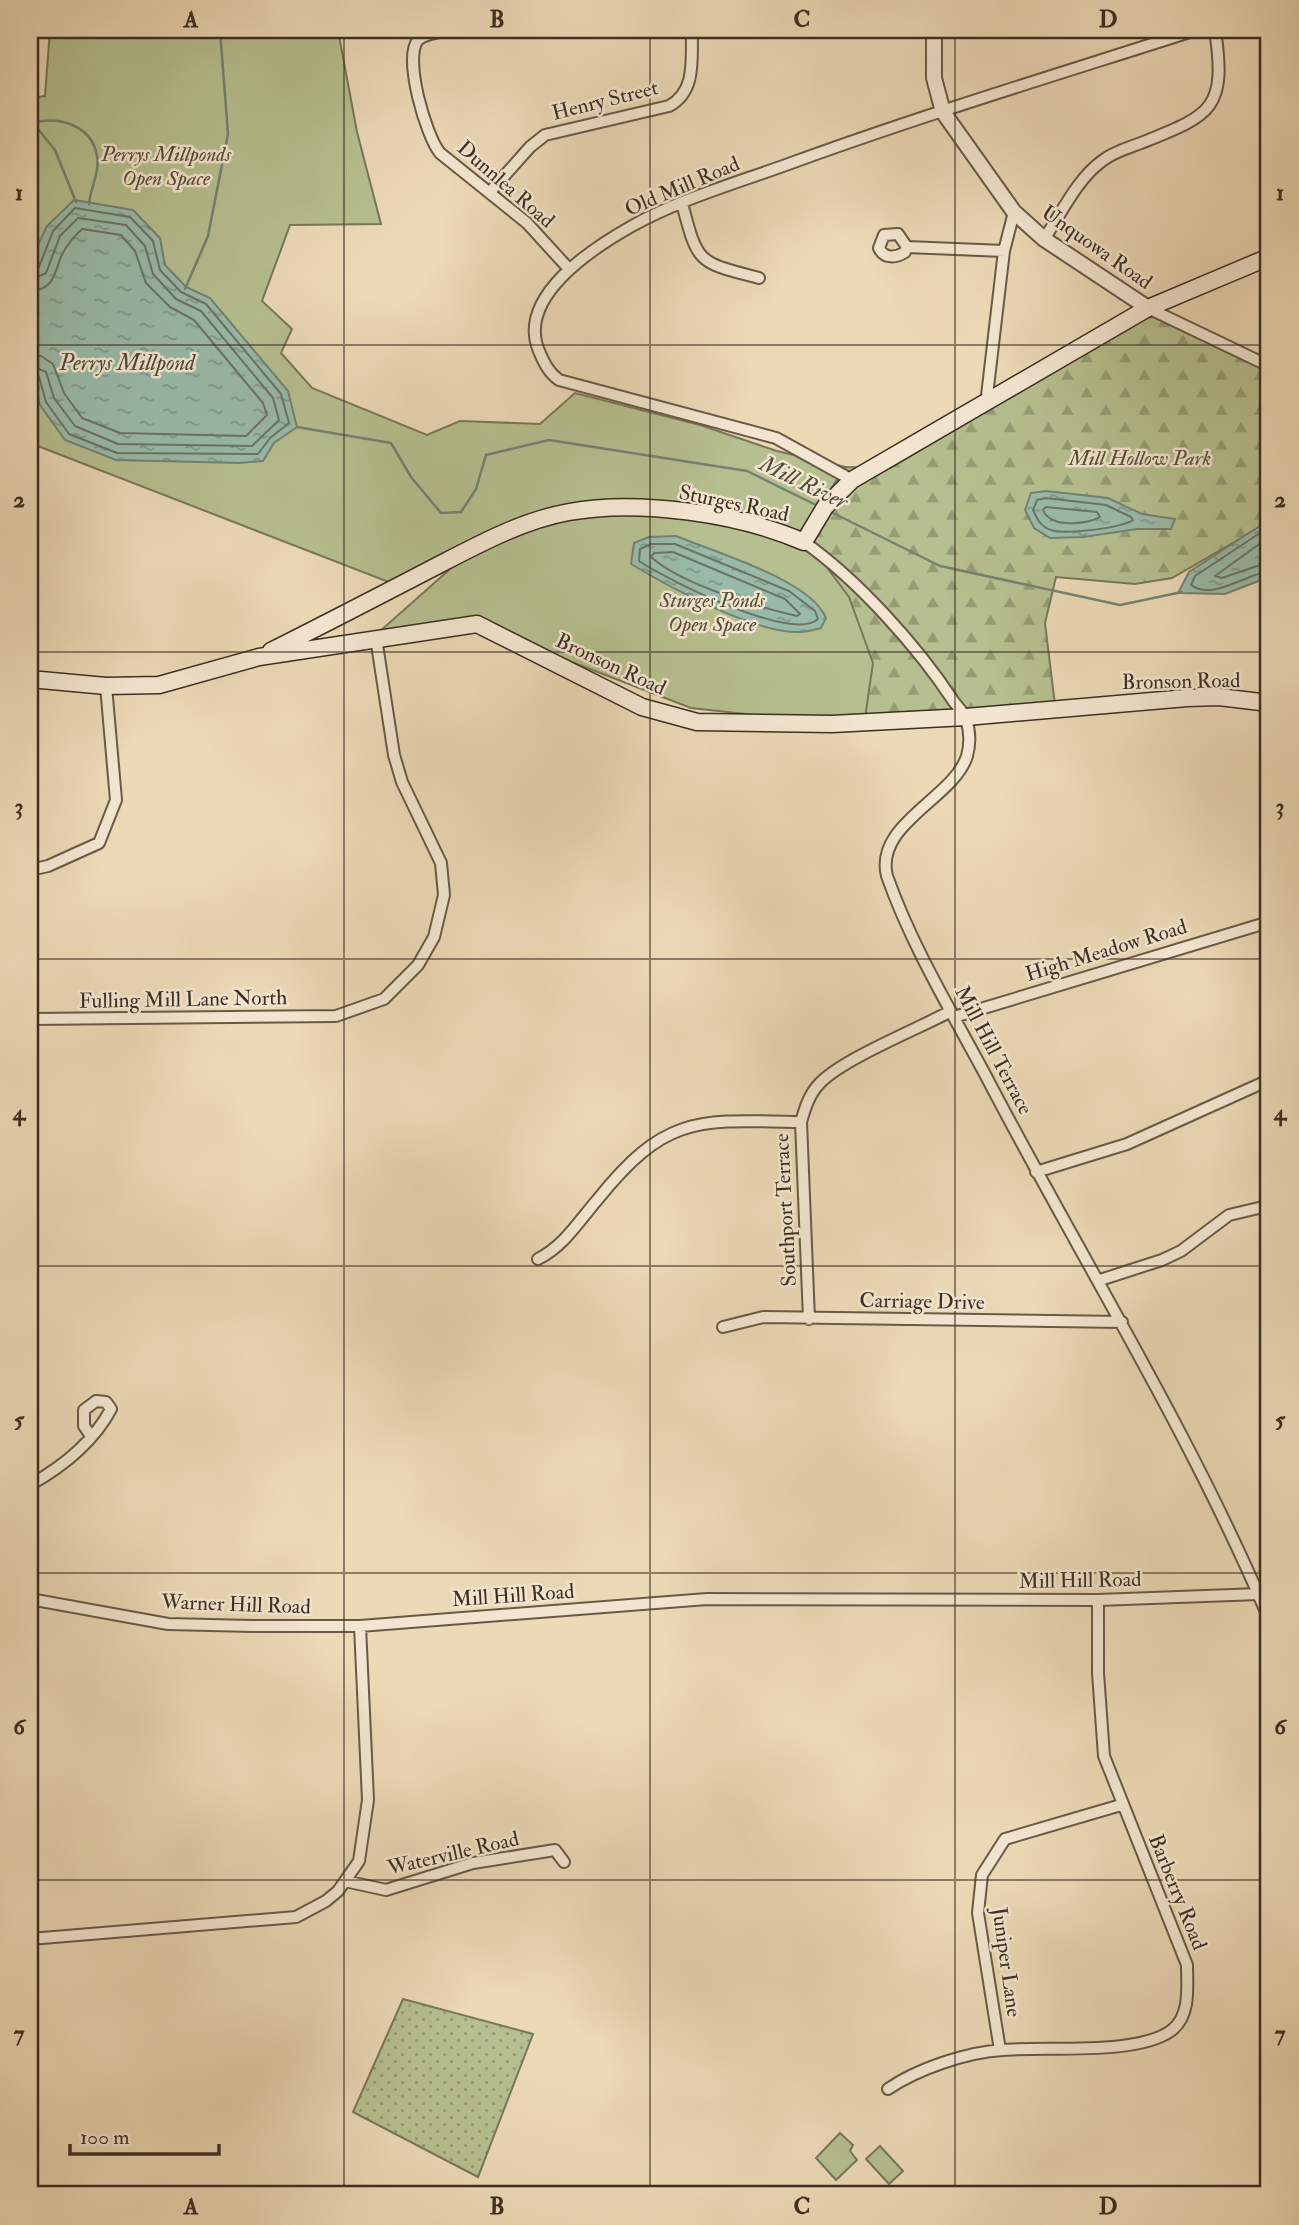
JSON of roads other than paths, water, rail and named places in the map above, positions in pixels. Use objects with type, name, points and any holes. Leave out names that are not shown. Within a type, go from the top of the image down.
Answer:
[{"type":"main road","name":"Sturges Road","points":[[259,657],[502,532],[567,512],[603,507],[646,507],[703,513],[804,542],[812,527],[848,482],[1147,308],[1269,257]]},
{"type":"main road","name":"Bronson Road","points":[[30,679],[106,686],[159,685],[259,657],[477,624],[642,707],[697,722],[832,724],[965,718],[1176,698],[1219,697],[1269,704]]},
{"type":"street","name":"Dunnlea Road","points":[[454,30],[422,37],[413,49],[412,62],[430,139],[440,153],[527,223],[569,269]]},
{"type":"street","name":"Henry Street","points":[[489,192],[530,147],[545,135],[669,106],[680,99],[688,89],[692,30]]},
{"type":"street","name":"Unquowa Road","points":[[934,30],[934,78],[943,112],[1014,212],[1044,239],[1147,308],[1269,366]]},
{"type":"street","name":"Old Mill Road","points":[[848,482],[776,438],[556,378],[548,369],[537,347],[534,325],[552,289],[569,269],[632,226],[682,203],[943,112],[1196,30]]},
{"type":"street","points":[[1044,239],[1089,173],[1102,160],[1188,124],[1209,108],[1219,83],[1215,30]]},
{"type":"street","points":[[682,203],[692,242],[702,259],[719,268],[759,278]]},
{"type":"street","points":[[986,404],[1004,251],[1014,212]]},
{"type":"street","points":[[907,247],[1004,251]]},
{"type":"street","points":[[804,542],[857,587],[939,679],[965,718]]},
{"type":"street","name":"Fulling Mill Lane North","points":[[30,1019],[337,1016],[384,999],[418,965],[434,937],[444,895],[441,863],[402,782],[394,755],[376,638]]},
{"type":"street","points":[[30,870],[48,866],[99,844],[116,800],[106,686]]},
{"type":"street","name":"Mill Hill Terrace","points":[[965,718],[969,743],[963,765],[901,832],[887,852],[885,864],[902,913],[953,1014],[1036,1172],[1122,1322],[1229,1527],[1269,1619]]},
{"type":"street","name":"High Meadow Road","points":[[801,1122],[813,1092],[828,1075],[953,1014],[1269,922]]},
{"type":"street","points":[[1036,1172],[1127,1144],[1269,1080]]},
{"type":"street","name":"Southport Terrace","points":[[538,1259],[556,1250],[625,1165],[655,1141],[677,1131],[709,1122],[801,1122],[809,1319]]},
{"type":"street","points":[[1100,1280],[1162,1260],[1181,1251],[1230,1215],[1263,1207]]},
{"type":"street","name":"Carriage Drive","points":[[723,1327],[763,1317],[1122,1322]]},
{"type":"street","points":[[30,1485],[63,1466],[91,1436]]},
{"type":"street","name":"Mill Hill Road","points":[[360,1626],[706,1600],[1098,1600],[1259,1594]]},
{"type":"street","name":"Warner Hill Road","points":[[30,1599],[168,1624],[360,1626]]},
{"type":"street","name":"Barberry Road","points":[[887,2089],[912,2073],[1000,2050],[1138,2045],[1173,2029],[1188,2001],[1187,1965],[1121,1805],[1104,1756],[1098,1672],[1098,1600]]},
{"type":"street","points":[[30,1939],[296,1917],[326,1901],[359,1861],[368,1800],[360,1626]]},
{"type":"street","name":"Juniper Lane","points":[[1000,2050],[978,1913],[982,1875],[1005,1839],[1121,1805]]},
{"type":"street","name":"Waterville Road","points":[[345,1881],[386,1890],[473,1863],[555,1850],[564,1862]]},
{"type":"water","name":"Perrys Millpond","points":[[74,200],[133,210],[160,238],[165,265],[186,287],[210,298],[288,391],[297,427],[274,443],[263,461],[240,463],[116,460],[65,440],[40,405],[30,369],[30,301],[34,253],[47,226]]},
{"type":"water","points":[[1046,491],[1108,498],[1142,514],[1175,519],[1171,529],[1137,529],[1083,537],[1050,538],[1034,528],[1025,510],[1031,493]]},
{"type":"water","points":[[1269,520],[1269,577],[1225,594],[1178,593],[1189,572]]},
{"type":"water","points":[[676,536],[760,569],[802,591],[817,604],[826,618],[821,628],[800,632],[782,631],[760,625],[713,607],[631,564],[634,543],[649,537]]},
{"type":"waterway","points":[[185,289],[208,236],[228,134],[220,30]]},
{"type":"waterway","points":[[33,123],[63,122],[73,125],[89,137],[98,162],[89,204]]},
{"type":"waterway","name":"Mill River","points":[[30,123],[33,123],[55,150],[76,202]]},
{"type":"waterway","name":"Mill River","points":[[297,427],[391,443],[411,477],[441,513],[461,512],[476,489],[486,455],[549,440],[747,471],[820,507]]},
{"type":"waterway","name":"Mill River","points":[[829,511],[940,566],[1120,605],[1182,592]]},
{"type":"park label","name":"Perrys Millponds Open Space","points":[[166,166]]},
{"type":"park label","name":"Mill Hollow Park","points":[[1140,458]]},
{"type":"park label","name":"Sturges Ponds Open Space","points":[[712,612]]}]
